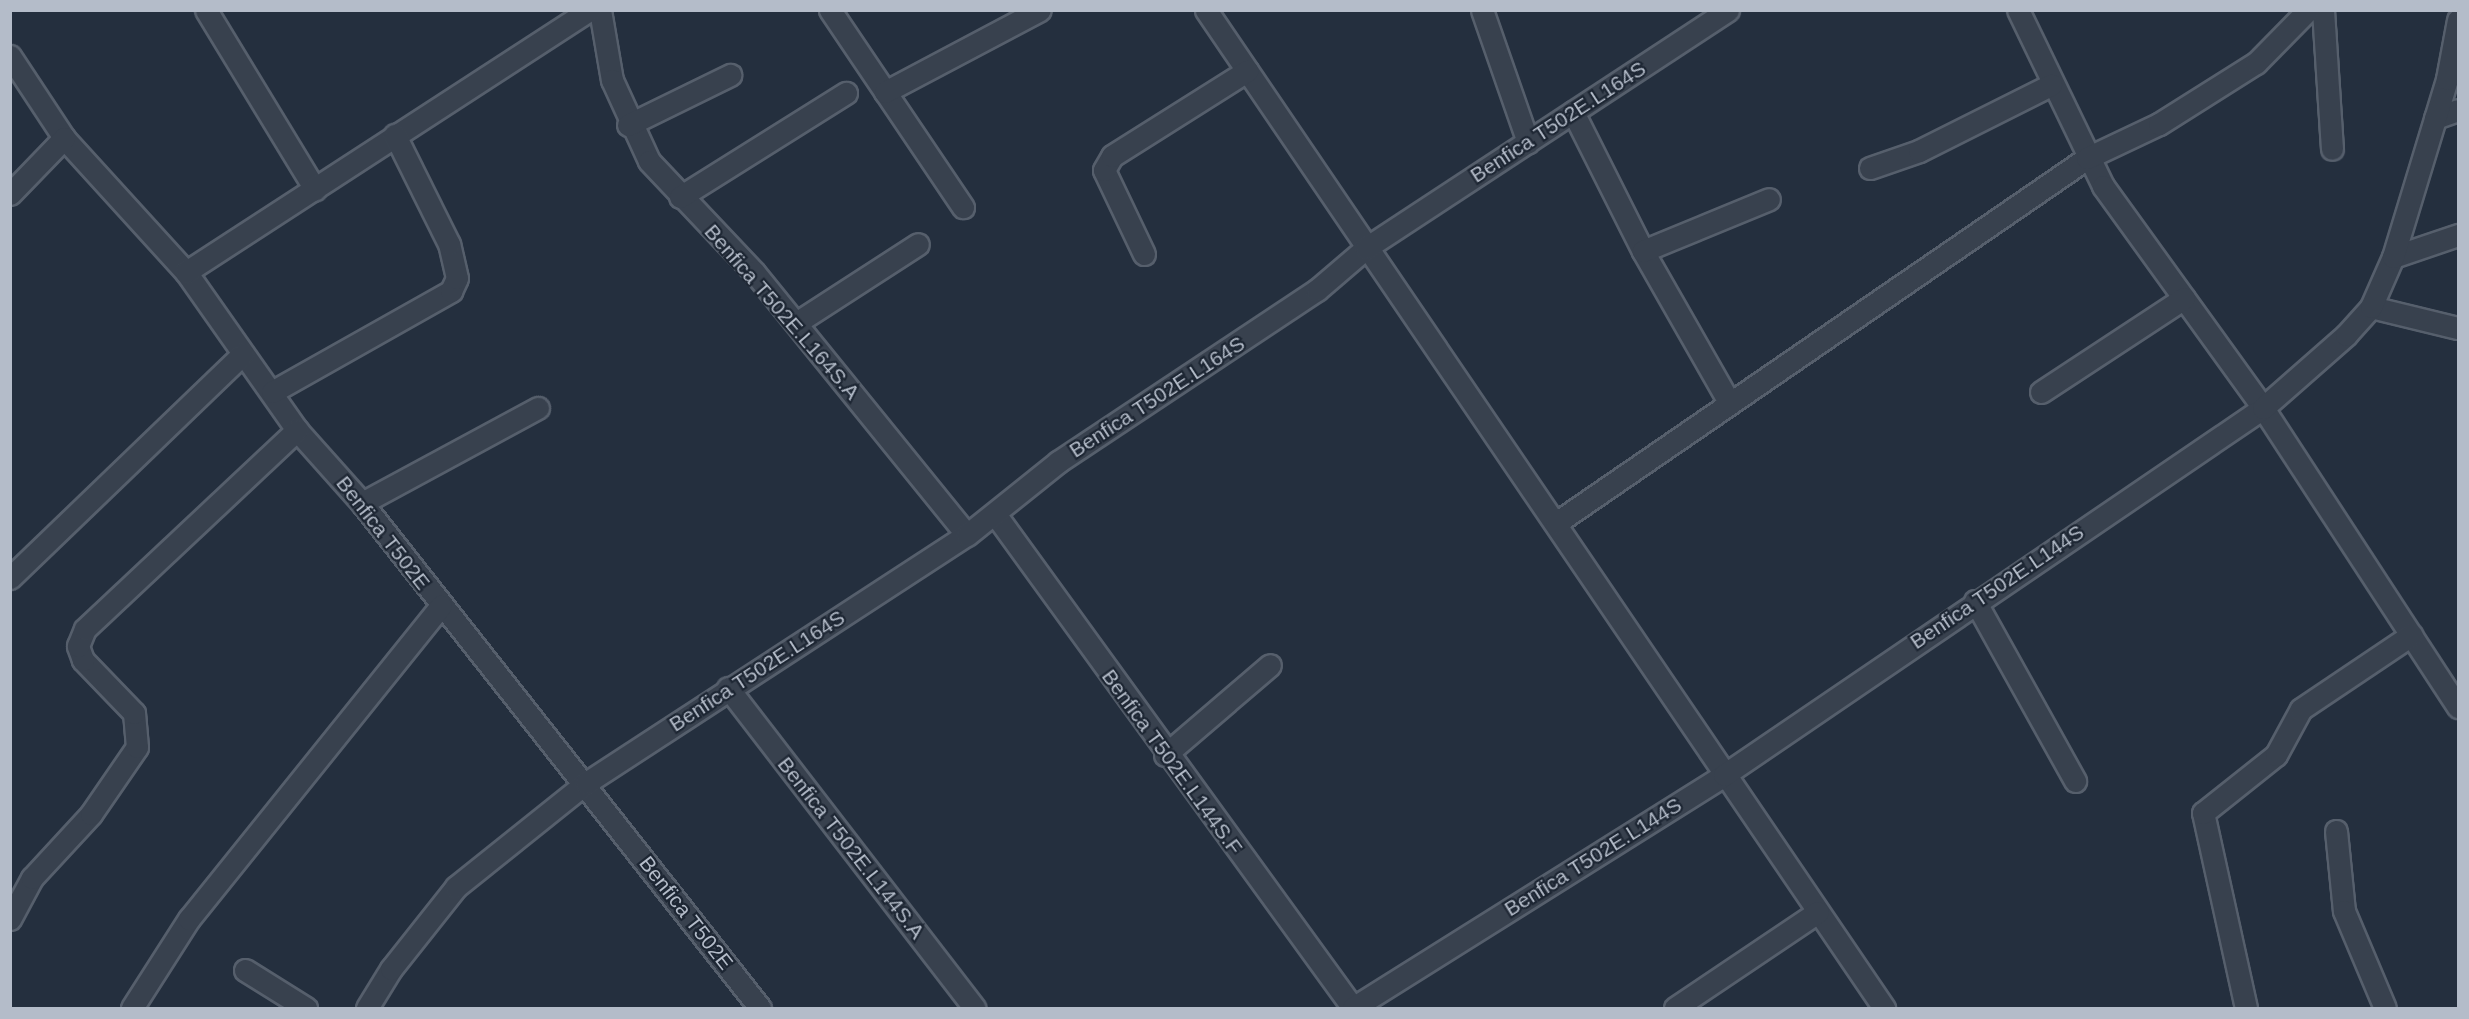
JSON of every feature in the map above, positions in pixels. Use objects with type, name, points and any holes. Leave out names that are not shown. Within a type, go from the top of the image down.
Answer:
[{"type":"street","points":[[186,272],[590,10]]},
{"type":"street","name":"Benfica T502E.L164S.A","points":[[600,10],[600,36],[628,125],[649,161],[796,323],[967,535]]},
{"type":"street","points":[[830,10],[963,207]]},
{"type":"street","points":[[885,92],[1040,10]]},
{"type":"street","points":[[1206,10],[1884,1008]]},
{"type":"street","points":[[1482,10],[1528,142]]},
{"type":"street","name":"Benfica T502E.L164S","points":[[367,1008],[391,969],[456,887],[586,783],[728,688],[967,535],[1058,462],[1308,296],[1366,248],[1728,10]]},
{"type":"street","points":[[2018,10],[2050,85],[2087,158],[2263,408],[2458,706]]},
{"type":"street","points":[[1556,523],[2087,158],[2159,124],[2256,63],[2308,10]]},
{"type":"street","points":[[2323,10],[2332,150]]},
{"type":"street","points":[[207,11],[315,189]]},
{"type":"street","name":"Benfica T502E.L144S","points":[[1353,1008],[1724,775],[1975,601],[2263,408],[2371,307],[2393,257],[2435,118],[2458,20]]},
{"type":"street","name":"Benfica T502E","points":[[10,56],[64,138],[186,272],[297,430],[363,503],[441,606],[586,783],[760,1008]]},
{"type":"street","points":[[1144,254],[1104,170],[1112,156],[1246,71]]},
{"type":"street","points":[[628,125],[730,75]]},
{"type":"street","points":[[1870,168],[1919,151],[2050,85]]},
{"type":"street","points":[[680,197],[846,93]]},
{"type":"street","points":[[2435,118],[2458,110]]},
{"type":"street","points":[[1573,112],[1643,251],[1729,402]]},
{"type":"street","points":[[272,392],[451,291],[457,278],[449,244],[395,135]]},
{"type":"street","points":[[10,194],[64,138]]},
{"type":"street","points":[[1643,251],[1769,199]]},
{"type":"street","points":[[2393,257],[2458,235]]},
{"type":"street","points":[[796,323],[918,244]]},
{"type":"street","points":[[2041,392],[2184,298]]},
{"type":"street","points":[[2371,307],[2458,328]]},
{"type":"street","points":[[10,578],[243,354]]},
{"type":"street","points":[[363,503],[538,408]]},
{"type":"street","points":[[10,919],[32,878],[91,814],[137,747],[134,713],[83,660],[78,646],[85,629],[297,430]]},
{"type":"street","name":"Benfica T502E.L144S.F","points":[[995,514],[1165,755],[1353,1008]]},
{"type":"street","points":[[1975,601],[2075,781]]},
{"type":"street","points":[[132,1008],[189,919],[441,606]]},
{"type":"street","points":[[2246,1008],[2203,813],[2276,755],[2301,709],[2411,636]]},
{"type":"street","points":[[1165,755],[1270,665]]},
{"type":"street","name":"Benfica T502E.L144S.A","points":[[728,688],[974,1008]]},
{"type":"street","points":[[2336,831],[2344,911],[2385,1008]]},
{"type":"street","points":[[1675,1008],[1818,912]]},
{"type":"street","points":[[245,970],[306,1008]]}]
